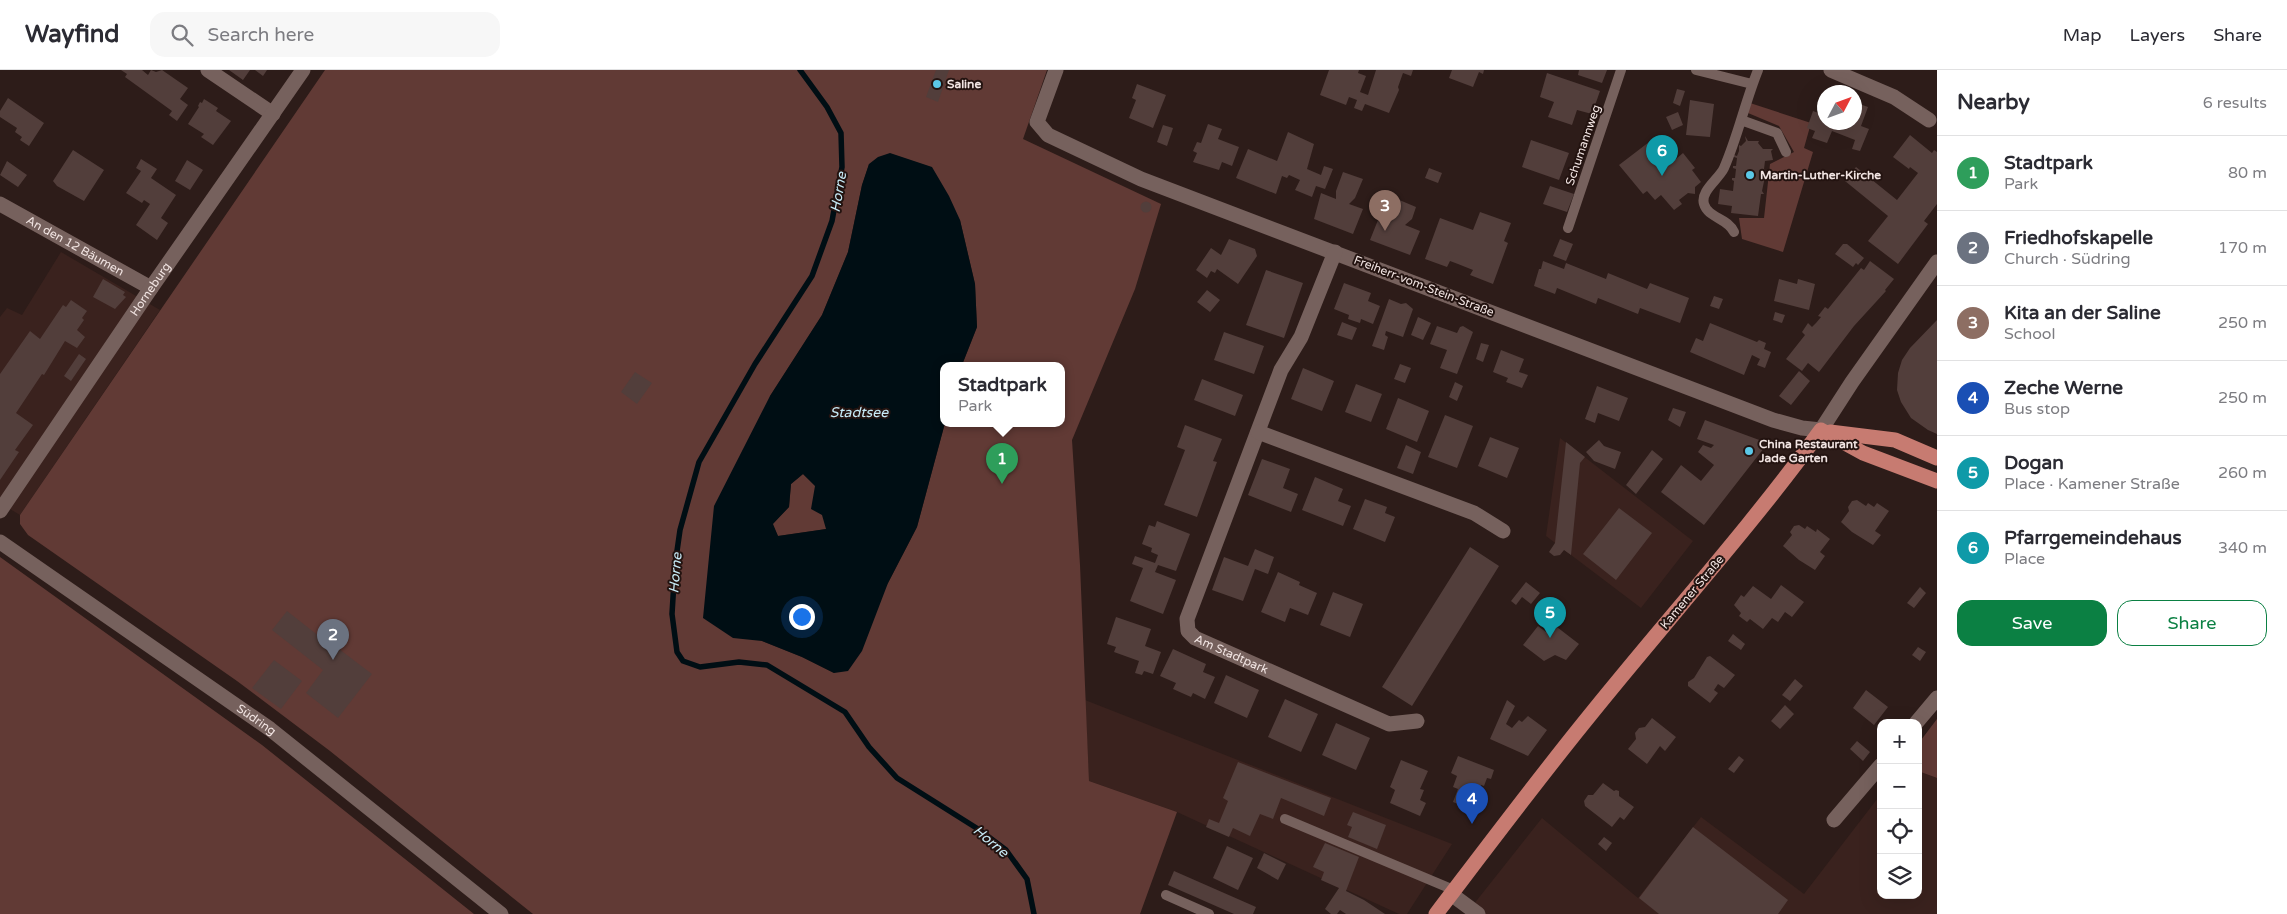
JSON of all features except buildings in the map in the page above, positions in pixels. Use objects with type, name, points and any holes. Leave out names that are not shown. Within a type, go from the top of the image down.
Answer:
[{"type":"main road","name":"Freiherr-vom-Stein-Straße","points":[[1821,430],[1895,440],[1937,458]]},
{"type":"main road","name":"Freiherr-vom-Stein-Straße","points":[[1821,430],[1863,454],[1937,481]]},
{"type":"main road","name":"Kamener Straße","points":[[1436,914],[1581,726],[1700,584],[1794,467],[1821,430]]},
{"type":"street","points":[[208,70],[273,114]]},
{"type":"street","name":"Horneburg","points":[[0,511],[151,288],[303,70]]},
{"type":"street","name":"Freiherr-vom-Stein-Straße","points":[[1056,70],[1037,122],[1048,135],[1141,179],[1773,420],[1802,428],[1821,430]]},
{"type":"street","points":[[1830,70],[1894,97],[1930,120]]},
{"type":"street","name":"An den 12 Bäumen","points":[[0,204],[151,288]]},
{"type":"street","name":"Am Stadtpark","points":[[1335,252],[1302,337],[1281,370],[1186,619],[1188,630],[1195,638],[1389,724],[1417,721]]},
{"type":"street","name":"Kamener Straße","points":[[1821,430],[1852,382],[1937,262]]},
{"type":"street","points":[[1258,432],[1474,513],[1503,531]]},
{"type":"street","name":"Südring","points":[[0,542],[270,729],[501,914]]},
{"type":"street","points":[[1919,719],[1937,698]]},
{"type":"street","points":[[1834,820],[1877,770]]},
{"type":"street","points":[[1453,892],[1478,914]]},
{"type":"lane","name":"Schumannweg","points":[[1568,228],[1621,70]]},
{"type":"lane","points":[[1696,70],[1752,84]]},
{"type":"lane","points":[[1734,232],[1731,225],[1704,206],[1703,200],[1707,191],[1723,170],[1758,70]]},
{"type":"lane","points":[[1741,120],[1777,133],[1786,152]]},
{"type":"lane","points":[[1285,819],[1453,892]]},
{"type":"lane","points":[[1166,895],[1209,914]]},
{"type":"shaded area","points":[[325,70],[1047,70],[1023,139],[1161,204],[1135,289],[1072,440],[1080,565],[1089,781],[1177,812],[1140,914],[533,914],[330,751],[237,681],[28,535],[20,524],[20,515]],"holes":[[[869,164],[960,220],[975,284],[977,327],[963,362],[1065,362],[1065,427],[944,427],[917,527],[888,583],[834,673],[802,657],[762,641],[770,396],[822,315],[848,252],[862,185]]]},
{"type":"shaded area","points":[[1750,103],[1811,123],[1804,148],[1813,152],[1783,252],[1742,239],[1739,218],[1764,218],[1770,164],[1794,152],[1779,126],[1748,113]]},
{"type":"shaded area","points":[[61,252],[160,310],[20,515],[0,503],[0,317],[7,308],[22,315]]},
{"type":"shaded area","points":[[1560,438],[1693,541],[1641,608],[1546,536]]},
{"type":"shaded area","points":[[803,474],[815,485],[827,529],[778,536],[772,524],[789,507],[791,484]]},
{"type":"shaded area","points":[[0,557],[262,745],[474,914],[0,914]]},
{"type":"shaded area","points":[[1085,700],[1452,844],[1407,914],[1399,914],[1177,812],[1089,781]]},
{"type":"shaded area","points":[[1937,719],[1937,778],[1922,772],[1922,739]]},
{"type":"shaded area","points":[[1922,772],[1937,778],[1937,914],[1466,914],[1542,818],[1638,898],[1701,817],[1804,894],[1877,799],[1877,899],[1922,899]]},
{"type":"water","name":"Stadtsee","points":[[890,153],[932,167],[960,220],[975,284],[977,327],[963,362],[940,362],[940,427],[944,427],[917,527],[888,583],[862,651],[848,671],[834,673],[802,657],[762,641],[733,638],[703,618],[714,506],[770,396],[822,315],[848,252],[862,185],[869,164],[878,157]],"holes":[[[803,474],[815,486],[811,509],[822,515],[826,529],[778,536],[773,524],[789,507],[791,484]]]},
{"type":"waterway","name":"Horne","points":[[800,70],[827,107],[841,133],[842,167],[832,221],[812,276],[755,364],[699,462],[680,530],[675,565],[672,614],[677,652],[683,661],[700,667],[739,662],[767,665],[845,712],[869,747],[897,778],[978,829],[1006,850],[1027,879],[1034,914]]},
{"type":"place","name":"Saline","points":[[937,84]]},
{"type":"place","name":"Martin-Luther-Kirche","points":[[1750,175]]},
{"type":"place","name":"Pfarrgemeindehaus","points":[[1662,176]]},
{"type":"place","name":"Kita an der Saline","points":[[1385,231]]},
{"type":"place","name":"China Restaurant Jade Garten","points":[[1749,451]]},
{"type":"place","name":"Stadtpark","points":[[1002,484]]},
{"type":"place","name":"Dogan","points":[[1550,638]]},
{"type":"place","name":"Friedhofskapelle","points":[[333,660]]},
{"type":"place","name":"Zeche Werne","points":[[1472,824]]}]
